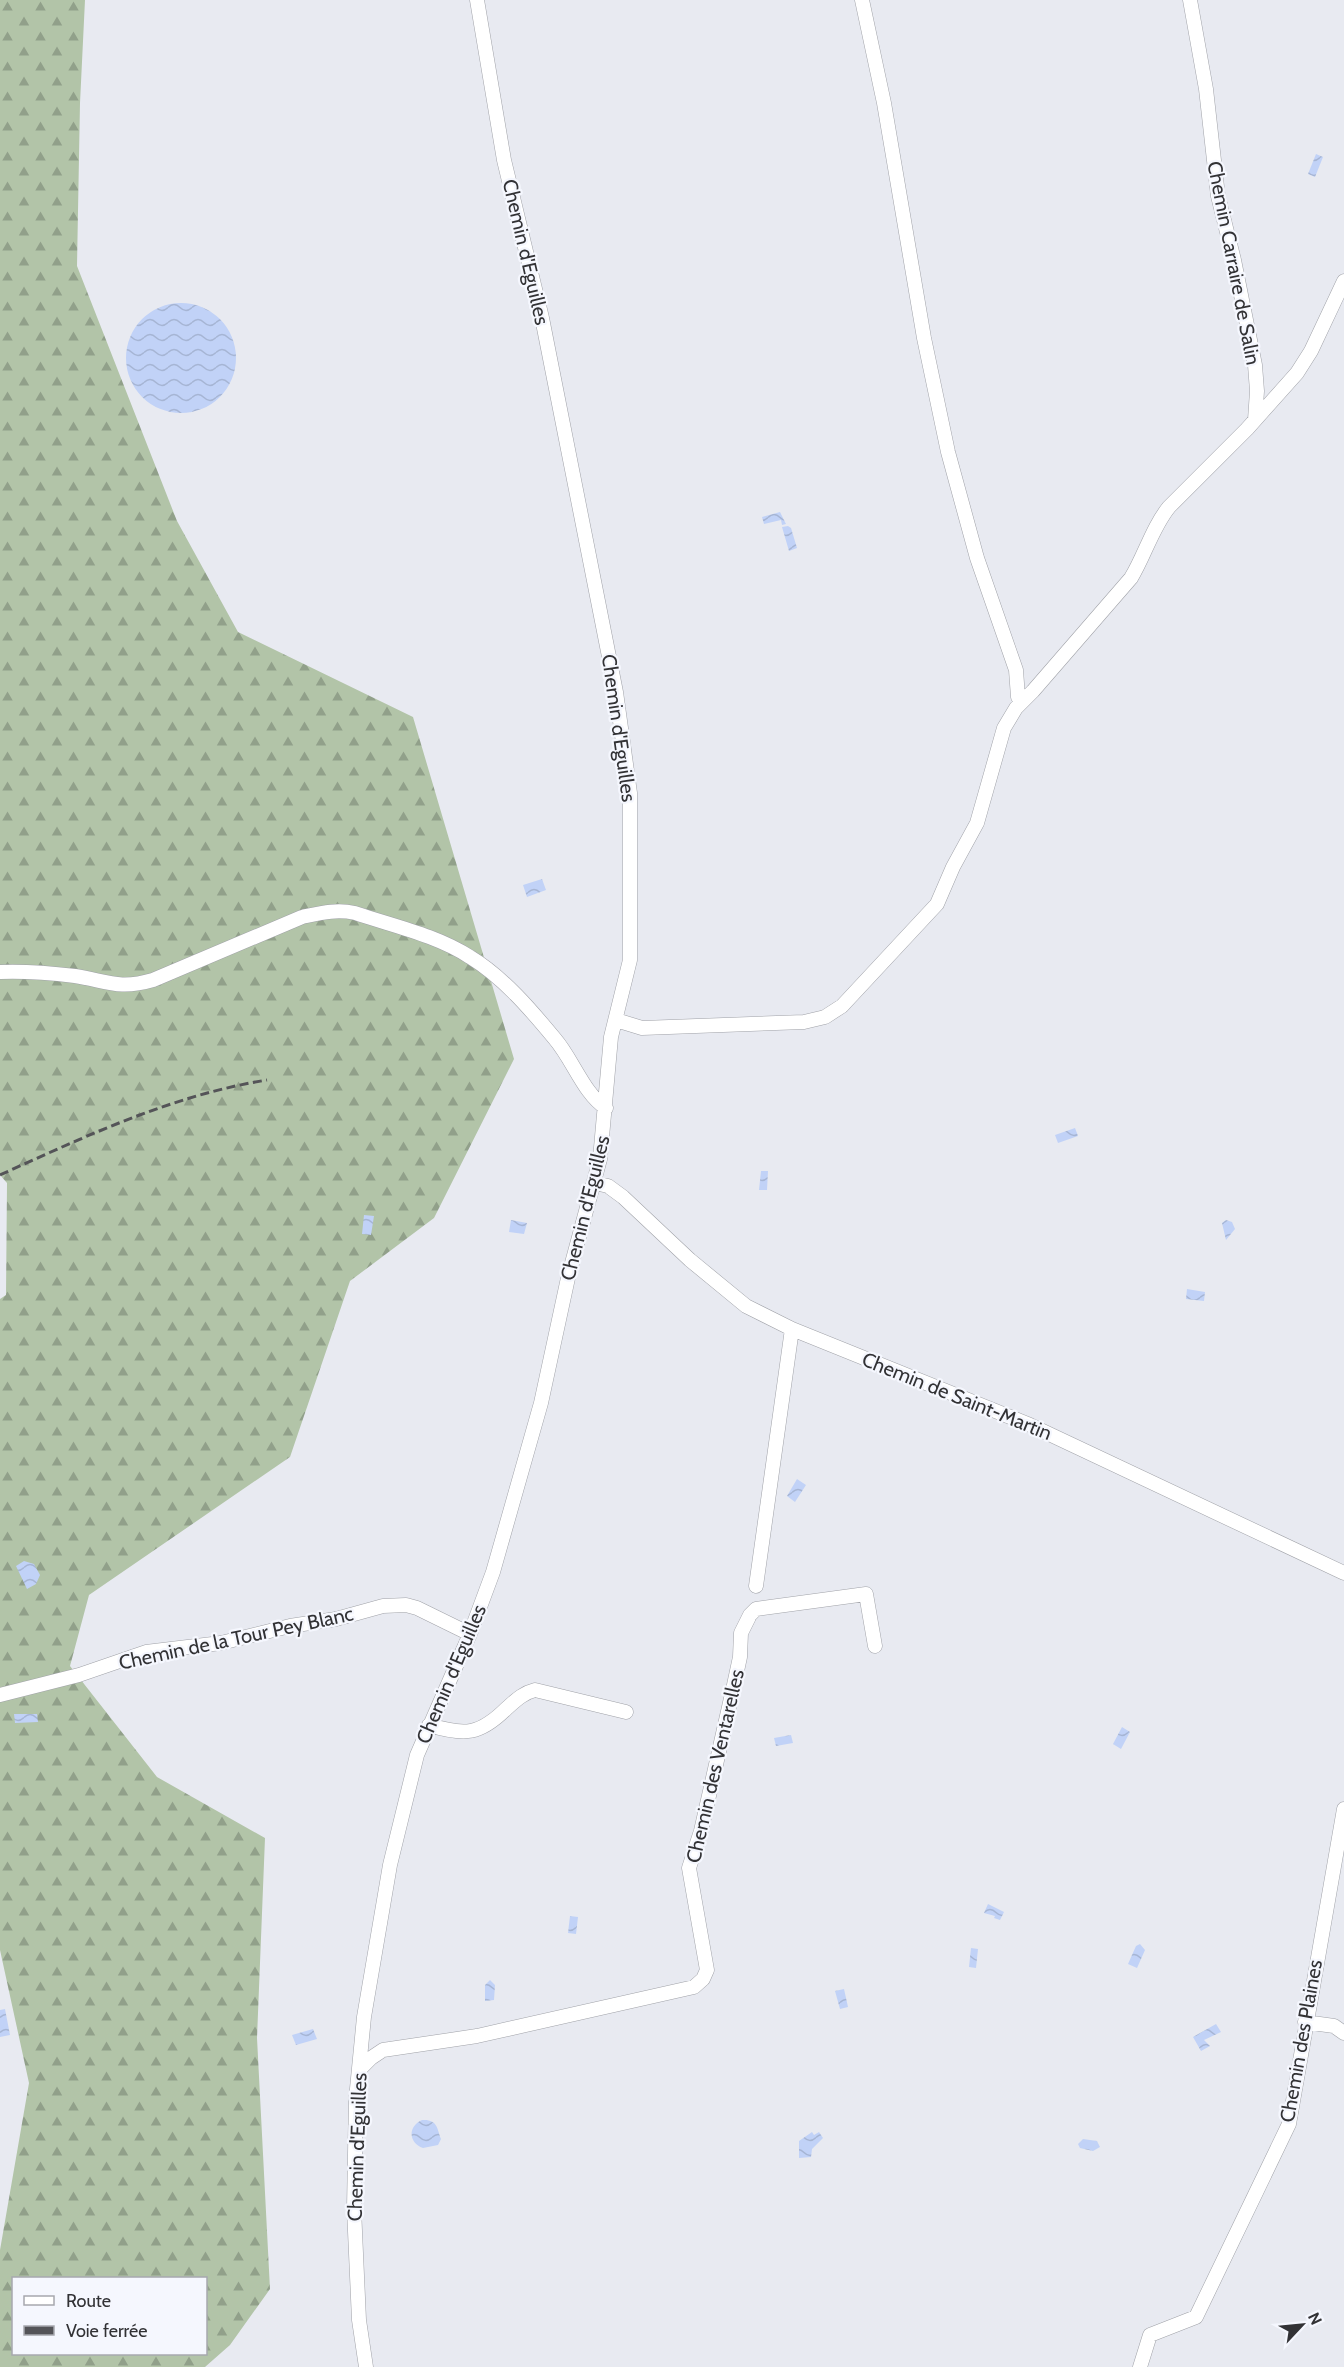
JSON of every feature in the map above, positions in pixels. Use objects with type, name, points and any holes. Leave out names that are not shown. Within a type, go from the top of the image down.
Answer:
[{"type":"street","name":"Chemin d'Eguilles","points":[[366,2367],[362,2355],[359,2320],[354,2209],[356,2098],[364,2016],[390,1865],[417,1755],[470,1634],[493,1572],[541,1403],[568,1278],[600,1159],[611,1036],[630,960],[630,794],[612,670],[542,318],[504,160],[477,0]]},
{"type":"street","points":[[862,0],[884,103],[924,338],[948,452],[977,558],[1016,670],[1018,697],[1022,701]]},
{"type":"street","name":"Chemin Carraire de Salin","points":[[1190,0],[1206,88],[1218,196],[1234,260],[1255,364],[1257,391],[1255,420]]},
{"type":"street","points":[[616,1020],[642,1028],[804,1022],[825,1017],[842,1006],[937,904],[953,867],[977,823],[1004,728],[1016,708],[1131,578],[1141,562],[1159,519],[1169,507],[1214,464],[1297,373],[1311,351],[1344,280]]},
{"type":"street","points":[[0,972],[47,972],[109,984],[138,984],[153,980],[302,917],[327,911],[355,912],[445,944],[471,957],[492,973],[557,1041],[595,1101],[606,1108]]},
{"type":"street","name":"Chemin de Saint-Martin","points":[[595,1183],[608,1186],[623,1197],[690,1260],[746,1306],[792,1329],[1030,1425],[1344,1573]]},
{"type":"street","points":[[756,1586],[792,1329]]},
{"type":"street","name":"Chemin des Ventarelles","points":[[359,2070],[383,2050],[477,2037],[694,1987],[703,1979],[707,1970],[689,1868],[701,1831],[738,1666],[741,1633],[750,1615],[756,1609],[866,1594],[875,1646]]},
{"type":"street","name":"Chemin de la Tour Pey Blanc","points":[[0,1695],[79,1676],[146,1652],[221,1643],[383,1606],[406,1605],[417,1608],[470,1634]]},
{"type":"street","points":[[429,1725],[450,1731],[481,1730],[518,1698],[534,1690],[626,1712]]},
{"type":"street","name":"Chemin des Plaines","points":[[1140,2367],[1150,2335],[1196,2317],[1289,2124],[1344,1809]]},
{"type":"street","points":[[1305,2022],[1334,2026],[1344,2033]]},
{"type":"green space","points":[[0,0],[85,0],[80,103],[77,266],[177,521],[238,632],[413,717],[514,1059],[434,1218],[350,1281],[290,1457],[89,1595],[70,1666],[157,1777],[265,1838],[257,2038],[270,2289],[230,2345],[205,2367],[0,2367],[0,2250],[29,2083],[0,1950],[0,1299],[6,1295],[7,1183],[0,1175]]},
{"type":"water","points":[[1316,154],[1323,157],[1315,177],[1308,174]]},
{"type":"water","points":[[181,303],[202,308],[220,319],[231,337],[236,358],[231,379],[220,397],[202,408],[181,413],[160,408],[142,397],[131,379],[126,358],[131,337],[142,319],[160,308]]},
{"type":"water","points":[[780,512],[786,524],[782,525],[781,520],[764,524],[762,517]]},
{"type":"water","points":[[782,527],[791,528],[797,548],[789,551]]},
{"type":"water","points":[[542,879],[546,890],[527,897],[523,885]]},
{"type":"water","points":[[1075,1128],[1078,1136],[1058,1143],[1055,1135]]},
{"type":"water","points":[[761,1171],[768,1171],[767,1190],[759,1190]]},
{"type":"water","points":[[364,1215],[374,1216],[371,1235],[362,1234]]},
{"type":"water","points":[[511,1220],[527,1223],[524,1234],[509,1232]]},
{"type":"water","points":[[1226,1220],[1232,1222],[1235,1229],[1226,1240],[1222,1223]]},
{"type":"water","points":[[1187,1289],[1205,1292],[1204,1301],[1186,1299]]},
{"type":"water","points":[[797,1479],[806,1485],[795,1502],[787,1496]]},
{"type":"water","points":[[24,1561],[34,1564],[40,1575],[36,1584],[27,1589],[16,1566]]},
{"type":"water","points":[[14,1714],[37,1714],[38,1722],[15,1723]]},
{"type":"water","points":[[1122,1727],[1130,1732],[1121,1749],[1113,1744]]},
{"type":"water","points":[[791,1735],[793,1743],[776,1746],[774,1738]]},
{"type":"water","points":[[988,1904],[1004,1912],[1000,1920],[984,1913]]},
{"type":"water","points":[[570,1916],[578,1917],[576,1934],[568,1933]]},
{"type":"water","points":[[1140,1944],[1145,1950],[1137,1968],[1128,1964],[1136,1946]]},
{"type":"water","points":[[971,1948],[978,1949],[976,1968],[969,1967]]},
{"type":"water","points":[[490,1980],[495,1985],[494,2000],[485,2001],[485,1985]]},
{"type":"water","points":[[844,1989],[848,2007],[840,2009],[835,1991]]},
{"type":"water","points":[[5,2009],[10,2035],[0,2037],[0,2010]]},
{"type":"water","points":[[1216,2024],[1221,2032],[1204,2040],[1210,2046],[1201,2051],[1193,2037]]},
{"type":"water","points":[[313,2029],[317,2039],[296,2045],[292,2035]]},
{"type":"water","points":[[422,2120],[431,2121],[436,2125],[441,2139],[438,2145],[423,2148],[418,2146],[413,2139],[412,2131]]},
{"type":"water","points":[[812,2132],[814,2135],[819,2132],[823,2138],[812,2149],[811,2157],[799,2158],[799,2141]]},
{"type":"water","points":[[1083,2139],[1097,2141],[1100,2147],[1093,2151],[1080,2148],[1078,2144]]},
{"type":"railway","points":[[0,1175],[130,1118],[198,1096],[267,1080]]}]
